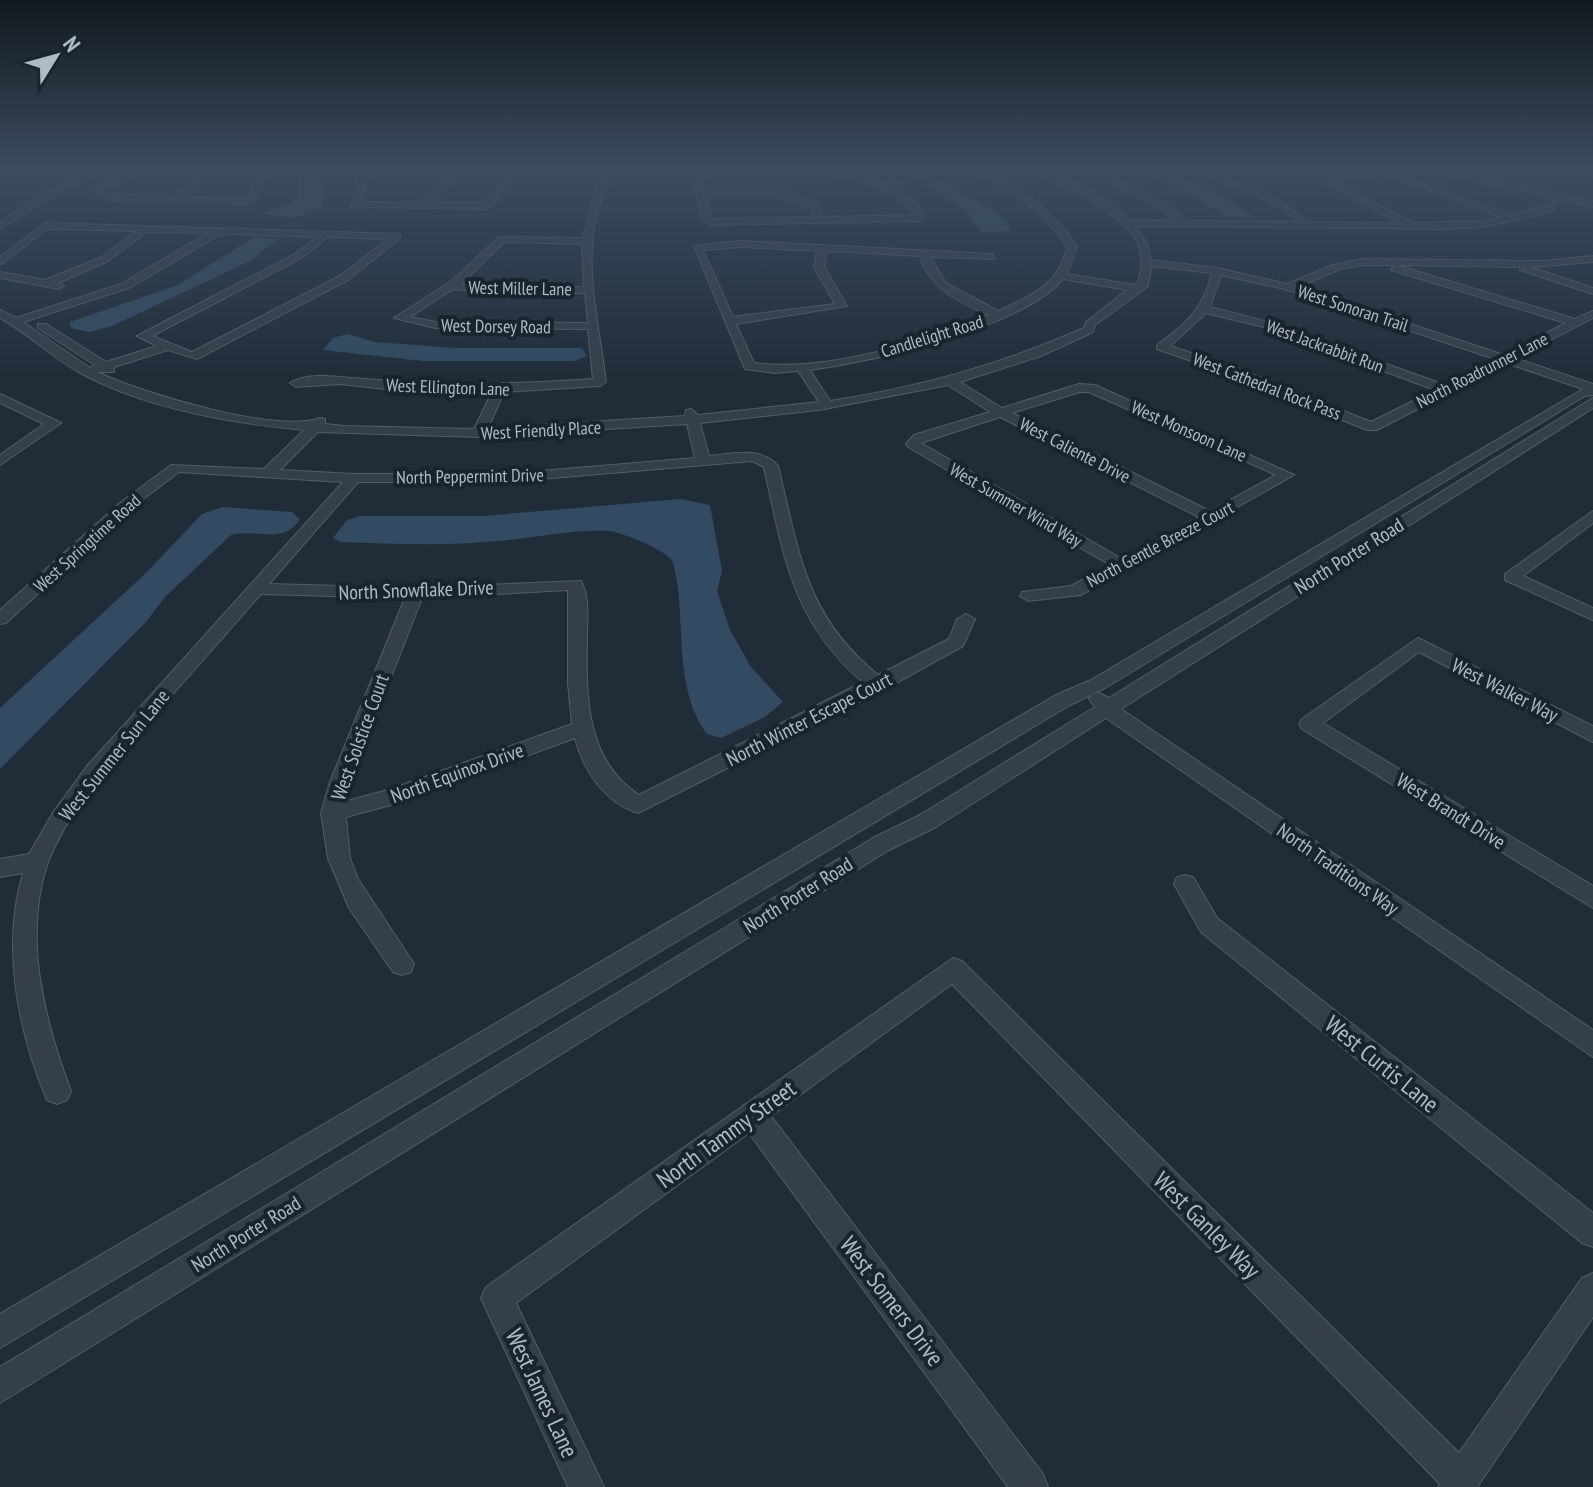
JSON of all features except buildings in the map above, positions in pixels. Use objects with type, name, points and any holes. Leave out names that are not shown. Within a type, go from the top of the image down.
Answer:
[{"type":"street","points":[[0,262],[31,237]]},
{"type":"street","points":[[48,283],[105,259],[134,237]]},
{"type":"street","points":[[14,321],[96,298],[150,274],[209,237]]},
{"type":"street","points":[[322,237],[298,256],[143,336],[193,356],[344,278],[395,237]]},
{"type":"street","points":[[589,237],[585,251],[594,326]]},
{"type":"street","points":[[1066,237],[1072,247],[1069,264],[1061,276],[1135,288]]},
{"type":"street","points":[[1130,237],[1136,249],[1136,263],[1129,283],[1135,288]]},
{"type":"street","points":[[1137,237],[1145,245],[1148,263]]},
{"type":"street","points":[[450,286],[502,239],[588,241]]},
{"type":"street","points":[[822,250],[819,267],[842,306],[730,321],[697,248],[703,245],[992,257]]},
{"type":"street","points":[[924,253],[927,268],[947,289],[999,315]]},
{"type":"street","points":[[1288,287],[1337,267],[1381,261],[1517,264],[1593,259]]},
{"type":"street","points":[[1381,261],[1403,271],[1576,323]]},
{"type":"street","name":"West Sonoran Trail","points":[[1148,263],[1217,271],[1288,287],[1593,388]]},
{"type":"street","name":"West Friendly Place","points":[[0,313],[88,372],[149,396],[217,414],[319,423],[480,430],[841,406],[948,380],[1035,356],[1089,330],[1090,324],[1143,285],[1148,263]]},
{"type":"street","points":[[1517,264],[1542,276],[1593,291]]},
{"type":"street","points":[[1204,309],[1215,285],[1217,271]]},
{"type":"street","points":[[0,275],[48,283],[96,298]]},
{"type":"street","name":"Candlelight Road","points":[[730,321],[749,366],[760,369],[800,365],[927,342],[999,315],[1048,289],[1061,276]]},
{"type":"street","name":"West Miller Lane","points":[[450,286],[518,291],[589,290]]},
{"type":"street","name":"West Dorsey Road","points":[[450,286],[400,318],[436,325],[594,326]]},
{"type":"street","name":"West Friendly Place","points":[[0,304],[28,317],[104,366],[176,394],[319,423]]},
{"type":"street","name":"West Cathedral Rock Pass","points":[[1204,309],[1196,321],[1161,347],[1233,371],[1372,427]]},
{"type":"street","name":"West Jackrabbit Run","points":[[1204,309],[1268,325],[1445,389]]},
{"type":"street","name":"North Roadrunner Lane","points":[[1372,427],[1593,314]]},
{"type":"street","name":"West Ellington Lane","points":[[296,383],[318,379],[413,388],[499,390],[600,382],[594,326]]},
{"type":"street","points":[[88,372],[168,346]]},
{"type":"street","points":[[800,365],[824,400]]},
{"type":"street","name":"West Friendly Place","points":[[691,416],[824,400],[948,380]]},
{"type":"street","name":"West Caliente Drive","points":[[948,380],[1000,412],[1210,517]]},
{"type":"street","name":"West Monsoon Lane","points":[[1000,412],[1079,388],[1091,388],[1287,475]]},
{"type":"street","name":"North Porter Road","points":[[0,1386],[854,860],[928,821],[1102,697],[1554,409],[1593,388]]},
{"type":"street","points":[[480,430],[499,390]]},
{"type":"street","points":[[0,398],[54,423],[0,461]]},
{"type":"street","name":"North Porter Road","points":[[0,1332],[1049,708],[1102,697],[1120,698],[1593,402]]},
{"type":"street","name":"West Summer Wind Way","points":[[1000,412],[919,438],[913,444],[1120,564]]},
{"type":"street","points":[[691,416],[703,462]]},
{"type":"street","points":[[269,472],[319,423]]},
{"type":"street","name":"North Peppermint Drive","points":[[176,468],[354,478],[504,478],[763,459],[771,466],[806,606],[824,636],[842,656],[878,685]]},
{"type":"street","name":"West Springtime Road","points":[[0,619],[125,506],[176,468]]},
{"type":"street","name":"North Gentle Breeze Court","points":[[1028,596],[1075,591],[1287,475]]},
{"type":"street","name":"West Summer Sun Lane","points":[[57,1091],[39,1047],[24,941],[38,862],[56,828],[113,750],[354,478]]},
{"type":"street","points":[[1591,519],[1511,577],[1593,615]]},
{"type":"street","name":"North Snowflake Drive","points":[[257,589],[415,593],[575,585],[579,598],[581,728]]},
{"type":"street","name":"West Solstice Court","points":[[402,964],[346,881],[335,843],[332,813],[340,782],[415,593]]},
{"type":"street","name":"North Winter Escape Court","points":[[581,728],[594,764],[620,797],[638,805],[957,642],[966,619]]},
{"type":"street","name":"West Walker Way","points":[[1309,724],[1418,644],[1593,735]]},
{"type":"street","name":"North Traditions Way","points":[[1102,697],[1593,1045]]},
{"type":"street","name":"West Brandt Drive","points":[[1309,724],[1593,898]]},
{"type":"street","name":"North Equinox Drive","points":[[332,813],[395,796],[581,728]]},
{"type":"street","points":[[0,868],[38,862]]},
{"type":"street","name":"West Curtis Lane","points":[[1185,884],[1209,925],[1593,1232]]},
{"type":"street","name":"North Tammy Street","points":[[497,1298],[953,969]]},
{"type":"street","name":"West Ganley Way","points":[[953,969],[1459,1484]]},
{"type":"street","name":"West Somers Drive","points":[[753,1115],[1030,1487]]},
{"type":"street","points":[[1459,1484],[1593,1289]]},
{"type":"street","name":"West James Lane","points":[[497,1298],[586,1487]]},
{"type":"water","points":[[253,237],[278,239],[250,261],[112,326],[89,332],[71,328],[70,322],[178,285]]},
{"type":"water","points":[[347,334],[375,342],[455,348],[582,348],[587,356],[574,361],[423,361],[323,350],[333,338]]},
{"type":"water","points":[[681,499],[710,505],[722,571],[717,591],[730,630],[751,667],[783,702],[765,717],[721,738],[707,734],[696,715],[684,673],[673,563],[655,548],[609,531],[459,544],[340,542],[333,538],[347,520],[360,516],[483,516]]},
{"type":"water","points":[[222,507],[292,512],[300,519],[286,532],[278,534],[231,535],[165,597],[146,622],[0,769],[0,708],[145,574],[202,514]]}]
